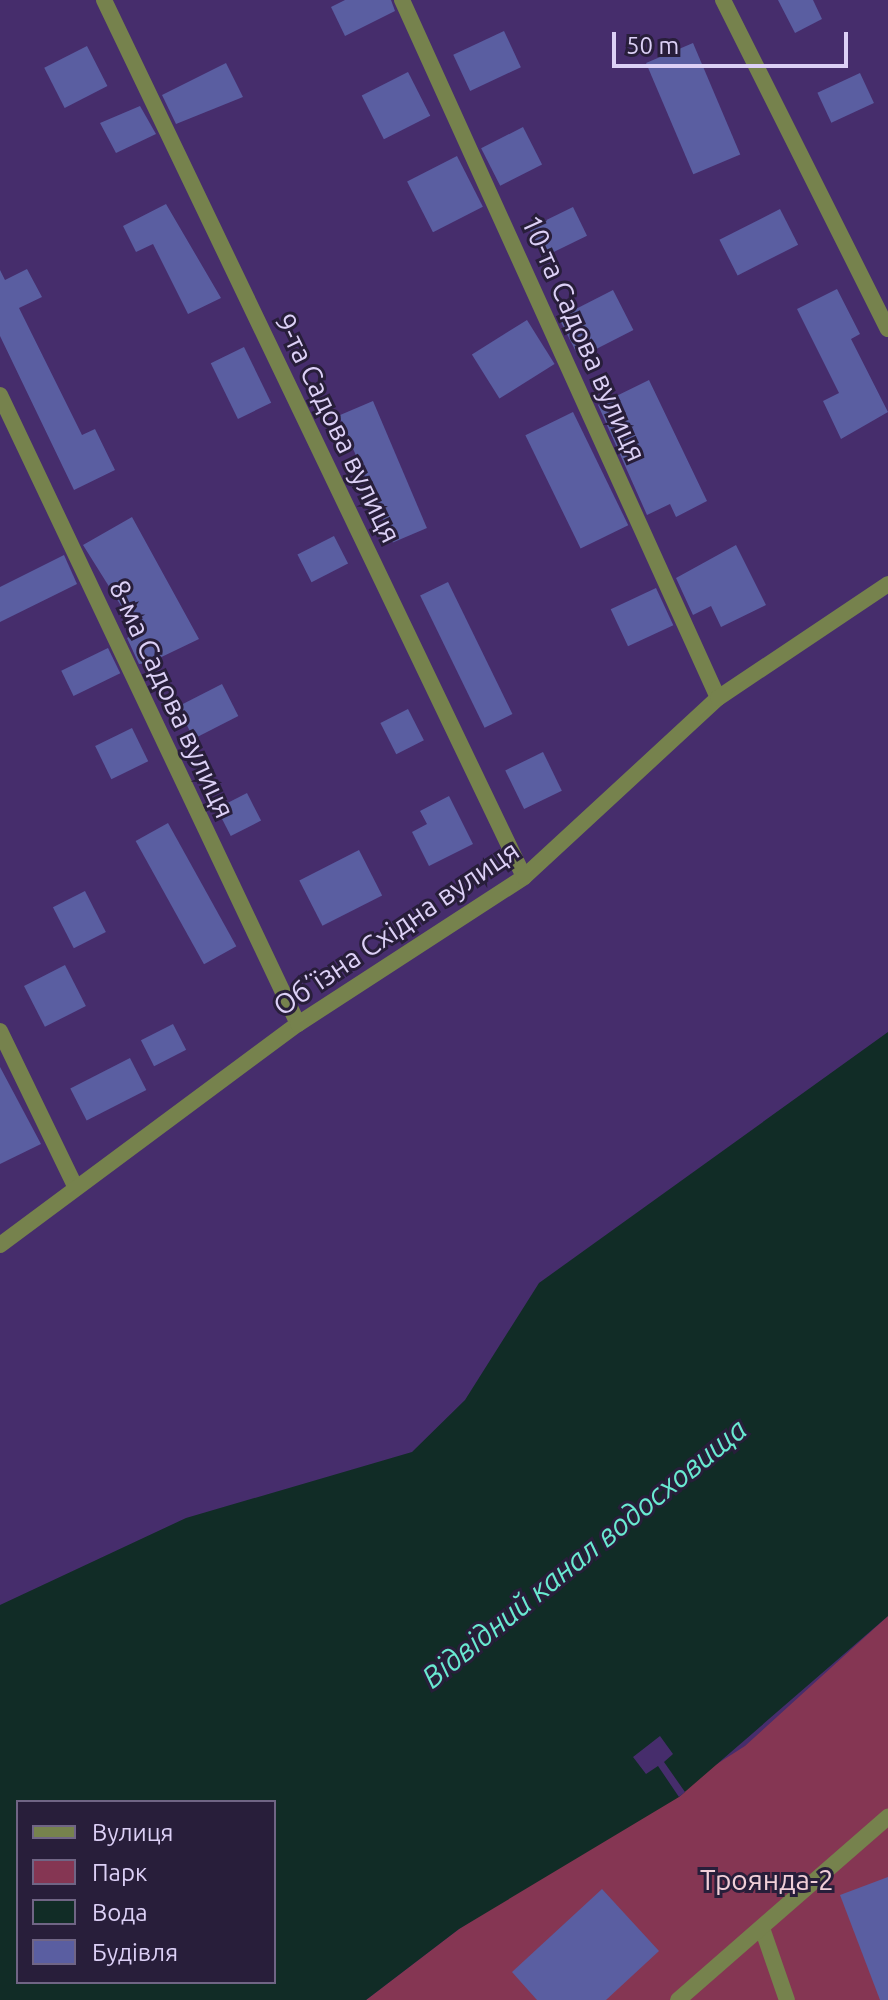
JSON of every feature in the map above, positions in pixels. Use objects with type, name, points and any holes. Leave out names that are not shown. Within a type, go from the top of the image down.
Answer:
[{"type":"street","name":"9-та Садова вулиця","points":[[104,0],[524,877]]},
{"type":"street","name":"10-та Садова вулиця","points":[[402,0],[718,698]]},
{"type":"street","points":[[723,0],[888,329]]},
{"type":"street","name":"8-ма Садова вулиця","points":[[0,395],[298,1024]]},
{"type":"street","name":"Обʼїзна Східна вулиця","points":[[0,1245],[75,1186],[298,1024],[524,877],[718,698],[888,584]]},
{"type":"street","points":[[0,1031],[75,1186]]},
{"type":"street","points":[[678,2000],[888,1817]]},
{"type":"street","points":[[762,1928],[787,2000]]},
{"type":"green space","name":"Троянда-2","points":[[888,1616],[888,2000],[366,2000],[459,1929],[745,1746]]},
{"type":"water","name":"Відвідний канал водосховища","points":[[888,1032],[888,1616],[679,1797],[459,1929],[366,2000],[0,2000],[0,1605],[186,1518],[412,1452],[465,1400],[539,1283]]},
{"type":"pier","points":[[660,1736],[673,1754],[664,1762],[685,1792],[679,1797],[658,1766],[646,1774],[633,1757]]},
{"type":"building","points":[[345,0],[391,0],[395,11],[345,36],[331,7]]},
{"type":"building","points":[[778,0],[813,0],[822,19],[795,33]]},
{"type":"building","points":[[504,31],[521,67],[470,91],[453,55]]},
{"type":"building","points":[[693,43],[740,154],[693,174],[646,63]]},
{"type":"building","points":[[87,46],[107,86],[65,108],[44,68]]},
{"type":"building","points":[[226,63],[243,97],[176,124],[162,95]]},
{"type":"building","points":[[408,72],[430,116],[384,139],[362,96]]},
{"type":"building","points":[[860,73],[874,103],[831,123],[817,93]]},
{"type":"building","points":[[140,106],[156,134],[116,153],[100,123]]},
{"type":"building","points":[[523,127],[542,164],[500,186],[481,148]]},
{"type":"building","points":[[457,156],[483,207],[433,232],[407,181]]},
{"type":"building","points":[[166,204],[221,298],[188,314],[153,244],[136,252],[123,226]]},
{"type":"building","points":[[573,207],[587,236],[543,257],[529,228]]},
{"type":"building","points":[[780,209],[798,245],[738,276],[719,240]]},
{"type":"building","points":[[27,269],[42,297],[19,308],[82,435],[95,429],[115,470],[74,490],[0,336],[0,270],[5,280]]},
{"type":"building","points":[[837,289],[860,334],[851,339],[888,412],[841,439],[823,401],[839,393],[797,309]]},
{"type":"building","points":[[613,290],[633,330],[579,358],[559,318]]},
{"type":"building","points":[[527,320],[555,364],[499,399],[472,354]]},
{"type":"building","points":[[244,347],[271,403],[238,419],[211,363]]},
{"type":"building","points":[[649,380],[707,501],[676,517],[670,504],[647,515],[598,405]]},
{"type":"building","points":[[373,401],[427,528],[393,542],[339,415]]},
{"type":"building","points":[[573,412],[628,525],[581,548],[525,435]]},
{"type":"building","points":[[132,517],[199,639],[149,663],[139,664],[127,638],[134,634],[130,620],[83,545]]},
{"type":"building","points":[[334,536],[348,564],[312,582],[297,555]]},
{"type":"building","points":[[736,545],[766,605],[721,627],[711,606],[693,615],[676,578]]},
{"type":"building","points":[[64,555],[77,584],[0,622],[0,587]]},
{"type":"building","points":[[448,582],[512,714],[485,728],[420,596]]},
{"type":"building","points":[[656,588],[673,625],[628,646],[611,609]]},
{"type":"building","points":[[108,648],[120,673],[74,696],[61,671]]},
{"type":"building","points":[[222,684],[238,716],[194,739],[177,707]]},
{"type":"building","points":[[408,709],[424,740],[396,754],[380,723]]},
{"type":"building","points":[[132,728],[148,761],[111,779],[95,746]]},
{"type":"building","points":[[543,752],[562,791],[524,809],[505,770]]},
{"type":"building","points":[[247,793],[261,821],[231,836],[217,808]]},
{"type":"building","points":[[449,796],[473,844],[429,866],[412,832],[427,824],[420,811]]},
{"type":"building","points":[[168,823],[236,946],[204,964],[136,841]]},
{"type":"building","points":[[359,850],[382,895],[322,926],[299,880]]},
{"type":"building","points":[[85,891],[106,932],[74,948],[53,907]]},
{"type":"building","points":[[65,965],[86,1006],[45,1027],[24,986]]},
{"type":"building","points":[[173,1024],[186,1050],[154,1066],[141,1040]]},
{"type":"building","points":[[130,1058],[146,1090],[87,1120],[70,1088]]},
{"type":"building","points":[[0,1067],[41,1144],[0,1164]]},
{"type":"building","points":[[888,1877],[888,2000],[880,2000],[840,1895]]},
{"type":"building","points":[[602,1889],[659,1951],[606,2000],[537,2000],[512,1972]]}]
